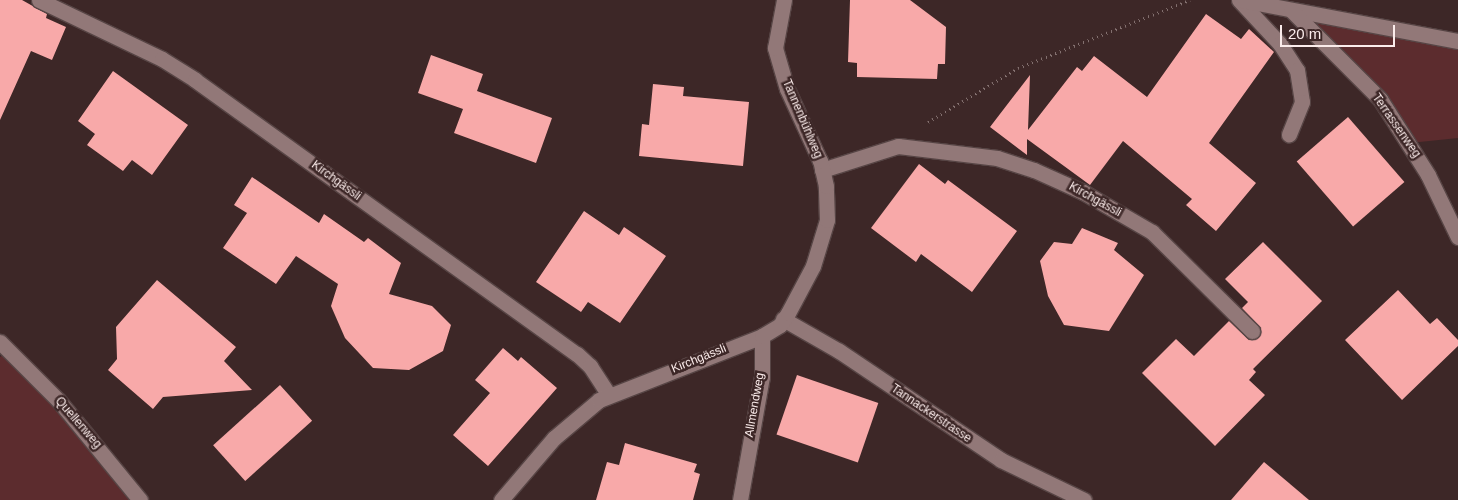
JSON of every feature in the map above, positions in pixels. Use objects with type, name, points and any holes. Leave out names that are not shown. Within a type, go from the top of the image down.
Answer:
[{"type":"street","name":"Kirchgässli","points":[[39,0],[156,56],[195,80],[577,354],[590,366],[609,395]]},
{"type":"street","name":"Tannenbühlweg","points":[[783,319],[813,266],[827,220],[822,170],[812,138],[787,89],[775,48],[784,0]]},
{"type":"street","points":[[1240,0],[1458,41]]},
{"type":"street","points":[[1240,0],[1280,44],[1297,70],[1302,102],[1289,134]]},
{"type":"street","name":"Terrassenweg","points":[[1291,10],[1380,99],[1428,175],[1458,237]]},
{"type":"street","name":"Kirchgässli","points":[[822,170],[898,146],[997,158],[1034,170],[1083,192],[1158,237],[1252,331]]},
{"type":"street","points":[[762,336],[783,319]]},
{"type":"street","name":"Tannackerstrasse","points":[[783,319],[839,351],[986,450],[1084,500]]},
{"type":"street","name":"Kirchgässli","points":[[501,500],[554,438],[609,395],[762,336]]},
{"type":"street","name":"Allmendweg","points":[[740,500],[762,377],[762,336]]},
{"type":"street","name":"Quellenweg","points":[[3,350],[59,400],[140,500]]},
{"type":"path","points":[[898,146],[908,134],[1018,68],[1190,0]]},
{"type":"shaded area","points":[[1291,10],[1458,41],[1458,138],[1410,143]]},
{"type":"shaded area","points":[[9,351],[140,500],[0,500],[0,357]]},
{"type":"building","points":[[0,0],[22,0],[47,14],[46,18],[66,27],[52,60],[31,51],[0,120]]},
{"type":"building","points":[[850,0],[910,0],[946,27],[945,64],[938,64],[937,79],[857,77],[857,63],[848,62]]},
{"type":"building","points":[[1206,14],[1241,39],[1249,29],[1274,52],[1209,143],[1256,183],[1216,231],[1186,205],[1192,199],[1123,141],[1090,185],[1027,139],[1027,155],[990,127],[1030,75],[1028,130],[1077,67],[1082,71],[1094,56],[1147,97]]},
{"type":"building","points":[[431,55],[483,74],[477,91],[552,118],[536,163],[454,133],[463,109],[418,93]]},
{"type":"building","points":[[113,71],[188,125],[152,175],[132,160],[123,171],[87,145],[95,134],[78,121]]},
{"type":"building","points":[[653,84],[684,87],[683,96],[749,102],[743,166],[639,156],[642,124],[649,125]]},
{"type":"building","points":[[1348,117],[1404,182],[1353,227],[1297,162]]},
{"type":"building","points":[[919,164],[945,184],[948,180],[1017,231],[972,292],[921,254],[916,262],[871,228]]},
{"type":"building","points":[[252,177],[319,223],[324,214],[364,242],[368,238],[401,263],[389,294],[432,306],[451,325],[443,351],[409,370],[373,368],[345,338],[331,306],[338,284],[296,256],[276,284],[223,248],[247,213],[234,205]]},
{"type":"building","points":[[584,211],[619,235],[624,227],[666,256],[620,323],[588,302],[581,312],[536,282]]},
{"type":"building","points":[[1082,228],[1118,243],[1114,250],[1144,275],[1109,331],[1064,325],[1048,296],[1040,261],[1054,242],[1072,244]]},
{"type":"building","points":[[1263,242],[1322,301],[1253,369],[1256,372],[1249,380],[1265,395],[1215,446],[1142,373],[1176,339],[1194,356],[1229,321],[1249,340],[1259,337],[1261,328],[1242,308],[1248,302],[1225,279]]},
{"type":"building","points":[[157,280],[236,347],[224,361],[252,390],[163,397],[153,409],[108,370],[117,359],[116,327]]},
{"type":"building","points":[[1398,290],[1430,324],[1437,318],[1458,340],[1458,346],[1402,400],[1345,340]]},
{"type":"building","points":[[503,348],[518,361],[521,357],[557,388],[488,466],[453,435],[490,393],[475,380]]},
{"type":"building","points":[[797,375],[878,403],[858,463],[776,435]]},
{"type":"building","points":[[280,385],[312,421],[245,481],[213,445]]},
{"type":"building","points":[[625,443],[697,464],[694,472],[700,474],[693,500],[596,500],[607,462],[619,465]]},
{"type":"building","points":[[1264,462],[1309,500],[1231,500]]}]
